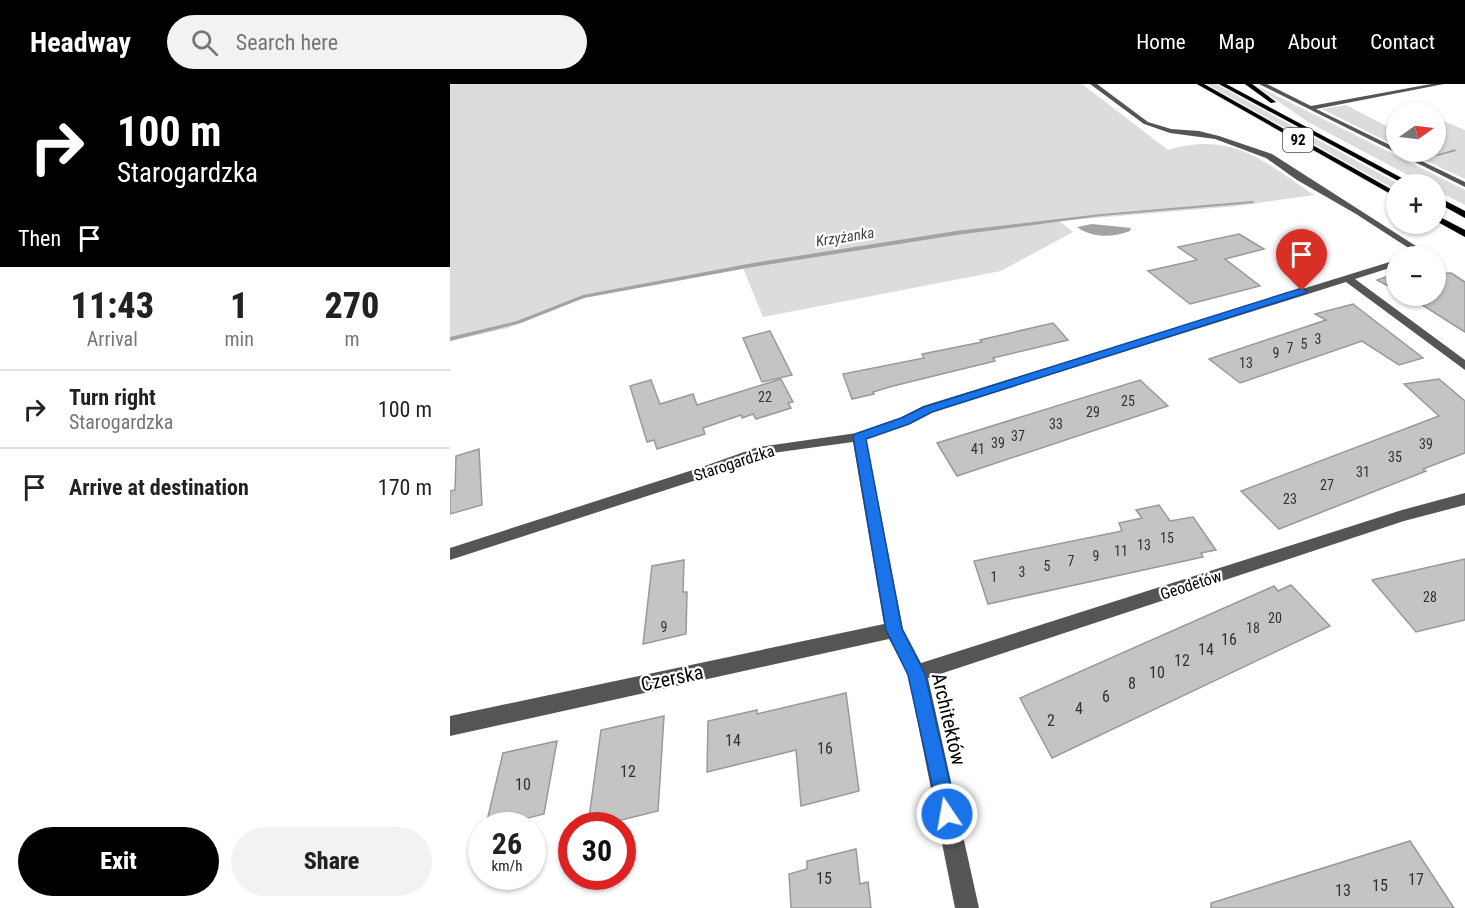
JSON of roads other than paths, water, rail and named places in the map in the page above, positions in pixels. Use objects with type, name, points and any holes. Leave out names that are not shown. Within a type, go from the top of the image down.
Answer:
[{"type":"main road","name":"92","points":[[1200,84],[1386,189]]},
{"type":"main road","name":"92","points":[[1222,84],[1389,174]]},
{"type":"main road","points":[[1248,84],[1335,145]]},
{"type":"main road","points":[[1446,205],[1465,215]]},
{"type":"main road","points":[[1446,224],[1465,234]]},
{"type":"street","points":[[1093,84],[1146,123],[1170,131],[1217,137],[1269,156],[1299,178],[1359,212],[1407,246]]},
{"type":"street","points":[[1262,84],[1386,146]]},
{"type":"street","points":[[1310,108],[1441,84]]},
{"type":"street","points":[[1419,162],[1465,185]]},
{"type":"street","name":"Starogardzka","points":[[450,554],[707,471],[763,450],[836,442],[859,436],[905,421],[928,409],[1386,266]]},
{"type":"street","points":[[1346,277],[1465,366]]},
{"type":"street","name":"Architektów","points":[[859,436],[894,630],[917,674],[967,908]]},
{"type":"street","name":"Geodetów","points":[[917,674],[1402,516],[1465,499]]},
{"type":"street","name":"Czerska","points":[[450,726],[894,630]]},
{"type":"waterway","name":"Krzyżanka","points":[[1446,153],[1455,150]]},
{"type":"waterway","name":"Krzyżanka","points":[[450,339],[519,322],[583,297],[753,265],[956,233],[1101,215],[1252,202]]}]
